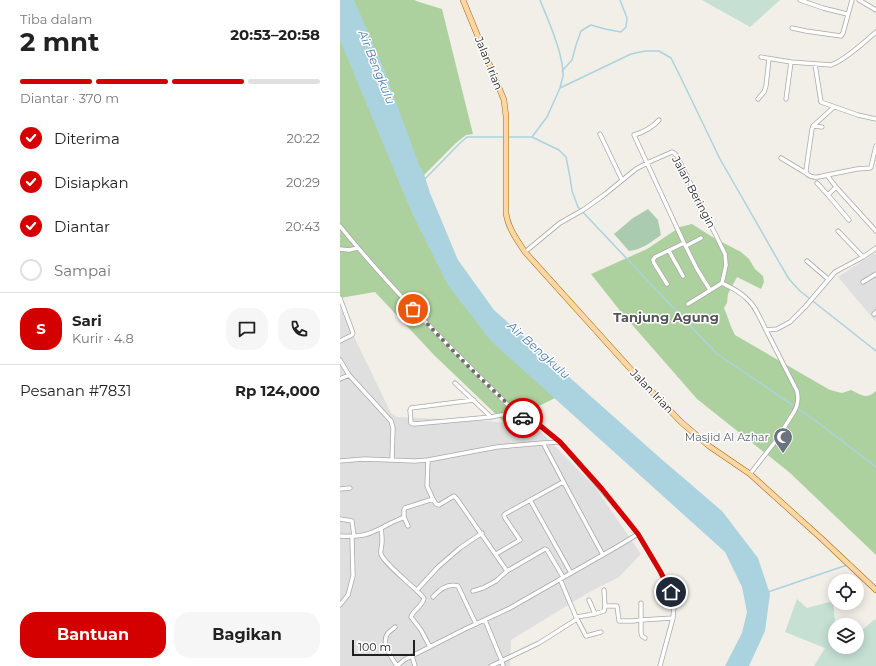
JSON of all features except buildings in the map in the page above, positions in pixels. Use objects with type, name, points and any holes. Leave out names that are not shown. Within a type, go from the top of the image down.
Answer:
[{"type":"main road","name":"Jalan Irian","points":[[463,0],[504,100],[506,117],[507,220],[512,231],[526,252],[636,375],[666,406],[709,446],[750,474],[876,590]]},
{"type":"street","points":[[800,0],[823,8],[848,14]]},
{"type":"street","points":[[792,28],[841,36],[852,0]]},
{"type":"street","points":[[859,0],[876,10]]},
{"type":"street","points":[[761,57],[829,66],[836,64],[876,32]]},
{"type":"street","points":[[758,99],[766,88],[769,59]]},
{"type":"street","points":[[786,98],[791,62]]},
{"type":"street","points":[[815,64],[822,103],[876,120]]},
{"type":"street","points":[[806,173],[811,130],[813,126],[834,107]]},
{"type":"street","points":[[659,120],[654,126],[646,131],[634,135],[685,245],[710,290]]},
{"type":"street","points":[[813,126],[822,127]]},
{"type":"street","points":[[600,134],[622,180]]},
{"type":"street","points":[[781,158],[809,176],[820,177],[857,169],[871,168],[876,146]]},
{"type":"street","name":"Jalan Beringin","points":[[526,252],[560,223],[583,210],[636,169],[672,152],[677,156],[725,254],[726,265],[722,283]]},
{"type":"street","points":[[827,175],[876,231]]},
{"type":"street","points":[[816,183],[849,220]]},
{"type":"street","points":[[828,195],[836,187]]},
{"type":"street","points":[[340,226],[413,309],[466,364],[520,416],[538,424],[560,442],[602,489],[638,534],[671,592],[674,606],[673,618],[660,666]]},
{"type":"street","points":[[838,231],[863,257]]},
{"type":"street","points":[[667,284],[653,261],[655,257],[701,238]]},
{"type":"street","points":[[340,249],[349,250],[358,248]]},
{"type":"street","points":[[766,330],[774,330],[790,322],[838,269],[863,257],[876,248]]},
{"type":"street","points":[[669,250],[683,276]]},
{"type":"street","points":[[807,261],[828,279]]},
{"type":"street","points":[[863,282],[876,274]]},
{"type":"street","points":[[688,304],[722,283],[747,298],[756,310],[797,391],[797,407],[775,442],[750,474]]},
{"type":"street","points":[[340,298],[353,333],[340,341]]},
{"type":"street","points":[[340,360],[349,375],[392,421],[392,460]]},
{"type":"street","points":[[340,379],[349,375]]},
{"type":"street","points":[[455,383],[491,417]]},
{"type":"street","points":[[474,400],[412,407],[410,410],[411,423],[414,424],[491,417],[516,412]]},
{"type":"street","points":[[340,461],[364,459],[428,460],[497,447],[560,442]]},
{"type":"street","points":[[543,443],[563,482],[604,554]]},
{"type":"street","points":[[428,460],[427,486],[433,500],[439,505],[454,496],[456,497],[482,532],[507,571]]},
{"type":"street","points":[[496,554],[520,540],[504,515],[563,482]]},
{"type":"street","points":[[340,489],[350,488]]},
{"type":"street","points":[[408,526],[404,517],[405,508],[433,500]]},
{"type":"street","points":[[530,500],[571,573]]},
{"type":"street","points":[[340,536],[364,536],[404,517]]},
{"type":"street","points":[[340,519],[352,521],[353,536],[353,576],[348,595],[340,605]]},
{"type":"street","points":[[381,529],[382,557],[424,597],[424,600],[411,617],[421,630],[430,647]]},
{"type":"street","points":[[417,590],[438,567],[482,532]]},
{"type":"street","points":[[396,627],[387,634],[385,638],[388,650],[397,666],[404,660],[522,602],[638,534]]},
{"type":"street","points":[[473,590],[483,588],[496,581],[507,571],[545,548],[562,578],[577,618],[586,636],[601,632]]},
{"type":"street","points":[[433,597],[444,587],[453,585],[458,586],[476,624]]},
{"type":"street","points":[[490,666],[539,643],[577,618],[604,611],[604,590]]},
{"type":"street","points":[[589,600],[595,614]]},
{"type":"street","points":[[641,603],[641,635],[645,638]]},
{"type":"street","points":[[605,606],[617,606],[619,621],[673,618]]},
{"type":"street","points":[[485,620],[504,666]]},
{"type":"street","points":[[412,656],[415,666]]},
{"type":"shaded area","points":[[876,252],[876,322],[838,277]]},
{"type":"shaded area","points":[[340,308],[391,413],[397,417],[487,421],[534,425],[595,487],[641,554],[619,577],[586,594],[511,640],[510,666],[340,666]]},
{"type":"green space","points":[[340,0],[415,0],[442,9],[473,134],[466,135],[456,143],[419,180],[413,206],[559,396],[505,423],[434,355],[375,292],[340,298]]},
{"type":"green space","points":[[702,0],[780,0],[750,27]]},
{"type":"green space","points":[[648,209],[658,220],[661,235],[642,247],[629,251],[614,234],[633,218]]},
{"type":"green space","points":[[692,224],[714,238],[741,252],[763,276],[764,282],[761,289],[737,277],[728,294],[727,303],[724,308],[735,335],[830,390],[842,393],[851,390],[864,396],[873,394],[876,391],[876,555],[789,472],[697,399],[621,312],[591,274],[647,249],[680,227]]},
{"type":"green space","points":[[797,599],[807,608],[828,602],[828,610],[834,610],[835,618],[828,618],[828,654],[864,654],[864,628],[875,619],[876,666],[814,666],[825,648],[785,632]]},
{"type":"water","name":"Air Bengkulu","points":[[340,0],[354,0],[384,69],[419,165],[424,174],[430,193],[458,260],[494,310],[722,511],[758,558],[770,594],[765,631],[749,666],[725,666],[742,633],[747,612],[742,587],[725,552],[491,341],[448,285],[412,213],[340,40]]},
{"type":"waterway","points":[[540,0],[561,58],[563,76],[560,88]]},
{"type":"waterway","points":[[562,71],[572,60],[581,31],[591,25],[621,32],[626,27],[627,18],[620,0]]},
{"type":"waterway","points":[[532,137],[547,117],[560,88],[631,54],[645,51],[659,51],[671,58],[720,159],[789,279],[800,291],[876,351]]},
{"type":"waterway","points":[[424,180],[467,137],[532,137],[559,150],[566,157],[572,191],[578,207],[716,353],[816,421],[876,467]]},
{"type":"waterway","points":[[768,592],[847,565]]},
{"type":"way so far","points":[[413,309],[466,364],[523,418]]},
{"type":"place","name":"Masjid Al Azhar","points":[[783,454]]},
{"type":"district","name":"Tanjung Agung","points":[[666,317]]},
{"type":"route","points":[[523,418],[535,422],[560,442],[602,489],[638,534],[671,592]]}]
